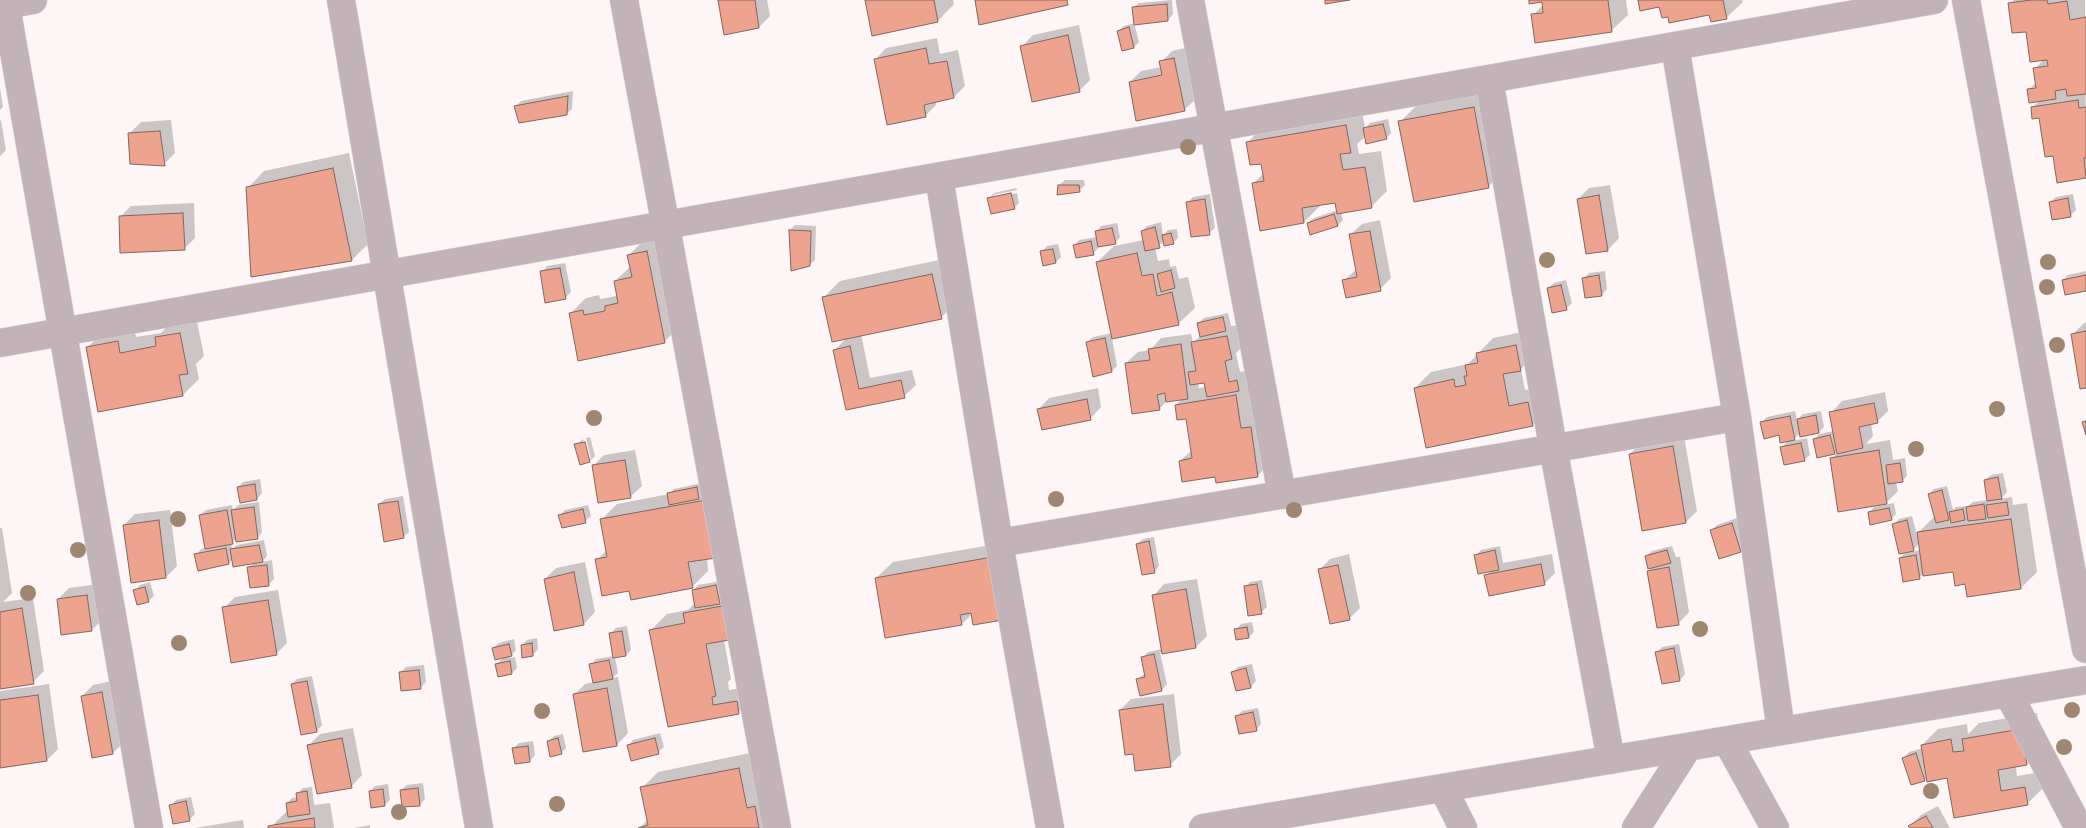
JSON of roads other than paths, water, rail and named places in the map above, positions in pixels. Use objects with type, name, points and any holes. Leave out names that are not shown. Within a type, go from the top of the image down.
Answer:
[{"type":"street","points":[[33,0],[4,3],[149,828]]},
{"type":"street","points":[[341,0],[479,828]]},
{"type":"street","points":[[624,0],[777,828]]},
{"type":"street","points":[[1190,0],[1282,494]]},
{"type":"street","points":[[0,344],[1934,0]]},
{"type":"street","points":[[1966,0],[2086,649]]},
{"type":"street","points":[[1675,46],[1737,417],[1781,731]]},
{"type":"street","points":[[1490,79],[1553,447],[1611,760]]},
{"type":"street","points":[[938,177],[999,543],[1050,828]]},
{"type":"street","points":[[999,543],[1737,417]]},
{"type":"street","points":[[1203,828],[2086,680]]},
{"type":"street","points":[[2008,693],[2079,828]]},
{"type":"street","points":[[1727,741],[1775,828]]},
{"type":"street","points":[[1636,828],[1688,747]]},
{"type":"street","points":[[1443,788],[1463,828]]}]
